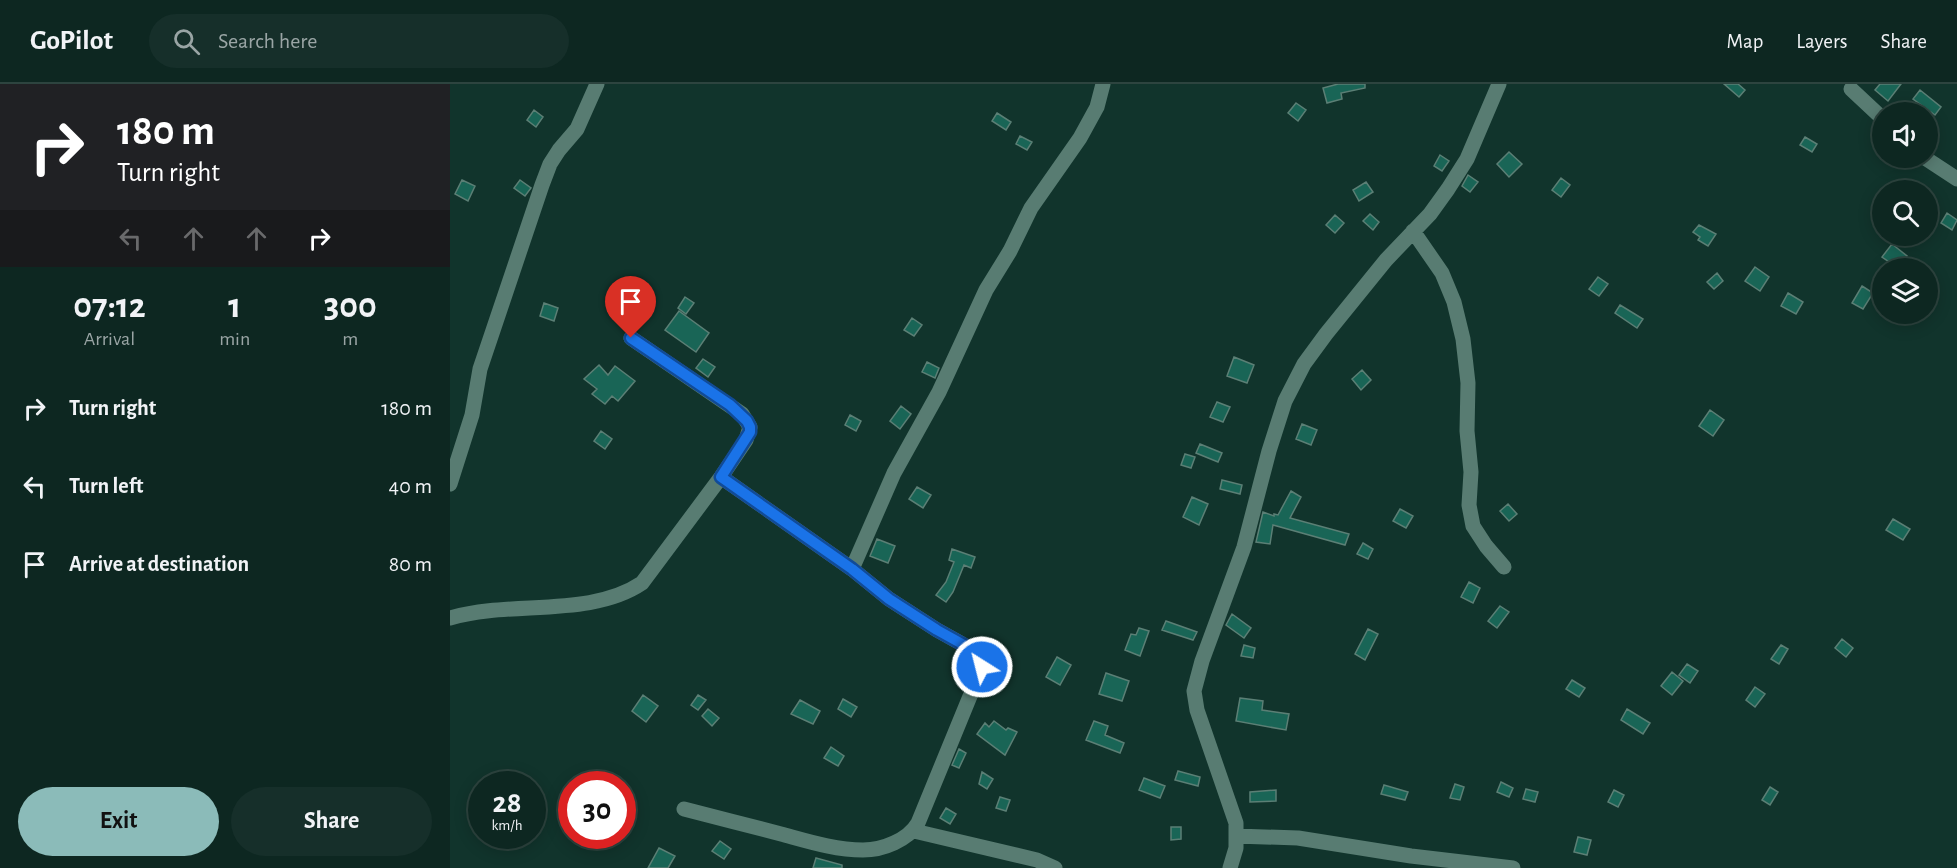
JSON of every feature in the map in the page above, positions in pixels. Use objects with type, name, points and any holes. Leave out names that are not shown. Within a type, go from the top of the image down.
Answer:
[{"type":"street","points":[[450,484],[472,416],[480,369],[542,185],[550,164],[581,121],[597,84]]},
{"type":"street","points":[[852,569],[894,473],[939,392],[986,290],[1010,251],[1031,208],[1080,138],[1097,107],[1103,84]]},
{"type":"street","points":[[1230,868],[1236,848],[1236,823],[1197,710],[1194,691],[1202,661],[1244,547],[1269,451],[1285,401],[1304,364],[1326,334],[1386,260],[1430,214],[1467,159],[1499,84]]},
{"type":"street","points":[[1851,89],[1872,109]]},
{"type":"street","points":[[1938,167],[1957,179]]},
{"type":"street","points":[[1413,231],[1442,273],[1454,302],[1463,339],[1468,383],[1467,431],[1471,472],[1469,505],[1473,526],[1504,567]]},
{"type":"street","points":[[450,618],[471,612],[511,608],[570,606],[628,593],[642,583],[721,477],[750,432],[747,421],[730,405],[631,338]]},
{"type":"street","points":[[684,809],[819,844],[863,850],[887,845],[904,838],[914,831],[982,667],[982,659],[973,650],[889,599],[852,569],[721,477]]},
{"type":"street","points":[[914,831],[1038,860],[1056,868]]},
{"type":"street","points":[[1236,836],[1298,838],[1394,861],[1513,868]]},
{"type":"building","points":[[1338,84],[1365,84],[1365,88],[1341,93],[1342,99],[1327,103],[1323,88]]},
{"type":"building","points":[[1724,84],[1738,84],[1745,90],[1739,97]]},
{"type":"building","points":[[1880,84],[1901,84],[1888,101],[1875,90]]},
{"type":"building","points":[[1920,90],[1935,102],[1917,102],[1913,99]]},
{"type":"building","points":[[1296,103],[1306,110],[1298,121],[1288,113]]},
{"type":"building","points":[[534,110],[543,117],[536,127],[527,120]]},
{"type":"building","points":[[997,113],[1011,122],[1006,130],[992,121]]},
{"type":"building","points":[[1020,136],[1032,142],[1027,150],[1016,144]]},
{"type":"building","points":[[1805,137],[1817,144],[1812,152],[1800,145]]},
{"type":"building","points":[[1509,152],[1522,164],[1509,177],[1497,164]]},
{"type":"building","points":[[1440,155],[1449,161],[1442,171],[1434,166]]},
{"type":"building","points":[[1468,175],[1478,182],[1470,192],[1462,186]]},
{"type":"building","points":[[1561,178],[1570,185],[1561,197],[1552,190]]},
{"type":"building","points":[[462,180],[475,186],[468,201],[455,194]]},
{"type":"building","points":[[520,180],[531,188],[525,196],[514,188]]},
{"type":"building","points":[[1366,182],[1373,192],[1359,201],[1353,190]]},
{"type":"building","points":[[1947,213],[1957,220],[1952,230],[1941,223]]},
{"type":"building","points":[[1370,214],[1379,222],[1373,230],[1363,221]]},
{"type":"building","points":[[1335,215],[1344,223],[1335,233],[1326,225]]},
{"type":"building","points":[[1699,225],[1716,234],[1708,246],[1698,240],[1700,237],[1693,232]]},
{"type":"building","points":[[1890,246],[1894,246],[1907,256],[1906,258],[1882,257]]},
{"type":"building","points":[[1755,267],[1769,277],[1760,291],[1745,281]]},
{"type":"building","points":[[1717,273],[1723,281],[1714,289],[1707,282]]},
{"type":"building","points":[[1598,277],[1608,284],[1599,296],[1589,289]]},
{"type":"building","points":[[1862,286],[1872,292],[1863,309],[1852,303]]},
{"type":"building","points":[[1788,293],[1803,302],[1796,314],[1781,306]]},
{"type":"building","points":[[685,297],[694,303],[686,314],[678,308]]},
{"type":"building","points":[[544,303],[558,308],[554,321],[540,316]]},
{"type":"building","points":[[1620,305],[1643,319],[1637,328],[1615,313]]},
{"type":"building","points":[[679,311],[709,333],[696,352],[665,330]]},
{"type":"building","points":[[912,318],[922,325],[914,336],[904,330]]},
{"type":"building","points":[[1234,357],[1254,365],[1247,383],[1227,376]]},
{"type":"building","points":[[703,359],[715,367],[708,377],[696,368]]},
{"type":"building","points":[[927,362],[939,368],[935,378],[922,372]]},
{"type":"building","points":[[599,365],[608,375],[615,366],[635,381],[618,401],[612,396],[605,404],[592,394],[597,389],[584,379]]},
{"type":"building","points":[[1362,370],[1371,380],[1361,390],[1352,379]]},
{"type":"building","points":[[1217,402],[1230,407],[1223,422],[1210,417]]},
{"type":"building","points":[[901,406],[911,414],[900,429],[890,421]]},
{"type":"building","points":[[1710,410],[1724,420],[1713,436],[1699,426]]},
{"type":"building","points":[[850,415],[861,421],[856,431],[845,425]]},
{"type":"building","points":[[1302,424],[1317,430],[1311,445],[1296,439]]},
{"type":"building","points":[[601,431],[612,439],[605,449],[594,441]]},
{"type":"building","points":[[1200,444],[1222,453],[1218,462],[1196,453]]},
{"type":"building","points":[[1185,454],[1195,457],[1191,468],[1181,465]]},
{"type":"building","points":[[1222,480],[1242,485],[1240,494],[1220,489]]},
{"type":"building","points":[[917,487],[931,495],[923,508],[909,499]]},
{"type":"building","points":[[1291,491],[1301,497],[1290,518],[1349,534],[1345,545],[1273,525],[1270,544],[1256,542],[1263,512],[1278,515]]},
{"type":"building","points":[[1192,497],[1208,504],[1199,525],[1183,517]]},
{"type":"building","points":[[1508,504],[1517,514],[1509,521],[1500,511]]},
{"type":"building","points":[[1400,509],[1413,516],[1406,528],[1393,521]]},
{"type":"building","points":[[1893,519],[1910,529],[1903,540],[1886,530]]},
{"type":"building","points":[[877,539],[895,546],[888,563],[870,556]]},
{"type":"building","points":[[1363,543],[1373,549],[1368,559],[1357,554]]},
{"type":"building","points":[[952,549],[975,557],[971,568],[964,565],[953,592],[946,602],[936,595],[946,582],[954,562],[949,560]]},
{"type":"building","points":[[1469,582],[1480,588],[1473,603],[1461,597]]},
{"type":"building","points":[[1500,606],[1509,612],[1497,628],[1488,621]]},
{"type":"building","points":[[1232,614],[1251,628],[1244,638],[1226,625]]},
{"type":"building","points":[[1166,621],[1197,632],[1193,640],[1162,630]]},
{"type":"building","points":[[1139,628],[1149,631],[1140,656],[1125,650],[1131,634],[1136,635]]},
{"type":"building","points":[[1368,629],[1378,634],[1365,660],[1355,654]]},
{"type":"building","points":[[1842,639],[1853,648],[1846,657],[1835,648]]},
{"type":"building","points":[[1244,645],[1255,648],[1253,658],[1241,656]]},
{"type":"building","points":[[1781,645],[1788,649],[1779,664],[1771,659]]},
{"type":"building","points":[[1057,657],[1071,665],[1060,685],[1046,677]]},
{"type":"building","points":[[1687,664],[1698,671],[1690,683],[1679,675]]},
{"type":"building","points":[[1672,672],[1683,681],[1672,695],[1661,686]]},
{"type":"building","points":[[1106,673],[1129,681],[1122,701],[1099,694]]},
{"type":"building","points":[[1572,680],[1585,688],[1579,697],[1566,689]]},
{"type":"building","points":[[1755,687],[1765,694],[1755,707],[1746,700]]},
{"type":"building","points":[[643,695],[658,706],[646,722],[632,711]]},
{"type":"building","points":[[698,695],[706,700],[698,710],[691,705]]},
{"type":"building","points":[[1240,698],[1263,701],[1262,710],[1289,714],[1286,730],[1236,721]]},
{"type":"building","points":[[843,699],[857,707],[851,717],[838,709]]},
{"type":"building","points":[[800,700],[820,711],[813,724],[791,714]]},
{"type":"building","points":[[708,709],[719,718],[712,726],[702,716]]},
{"type":"building","points":[[1627,709],[1650,723],[1643,734],[1621,720]]},
{"type":"building","points":[[994,721],[1006,730],[1008,728],[1017,732],[1005,755],[977,734],[985,723],[989,727]]},
{"type":"building","points":[[1094,721],[1108,726],[1105,735],[1124,743],[1120,753],[1086,740]]},
{"type":"building","points":[[831,747],[844,756],[838,766],[824,758]]},
{"type":"building","points":[[959,749],[966,753],[959,768],[952,765]]},
{"type":"building","points":[[1178,771],[1200,777],[1198,786],[1175,780]]},
{"type":"building","points":[[982,772],[993,779],[987,789],[979,784]]},
{"type":"building","points":[[1144,778],[1165,786],[1160,798],[1139,790]]},
{"type":"building","points":[[1501,782],[1513,788],[1509,797],[1497,792]]},
{"type":"building","points":[[1455,784],[1464,787],[1460,800],[1450,798]]},
{"type":"building","points":[[1384,785],[1408,792],[1405,800],[1381,794]]},
{"type":"building","points":[[1770,787],[1778,792],[1770,805],[1762,800]]},
{"type":"building","points":[[1526,789],[1538,792],[1535,802],[1523,799]]},
{"type":"building","points":[[1276,790],[1276,801],[1250,802],[1250,792]]},
{"type":"building","points":[[1614,790],[1624,795],[1618,807],[1608,802]]},
{"type":"building","points":[[1000,797],[1010,800],[1006,811],[996,808]]},
{"type":"building","points":[[946,808],[956,814],[950,824],[940,818]]},
{"type":"building","points":[[1171,827],[1181,827],[1181,839],[1171,840]]},
{"type":"building","points":[[1578,837],[1591,840],[1587,855],[1574,852]]},
{"type":"building","points":[[720,841],[731,849],[724,859],[712,851]]},
{"type":"building","points":[[659,848],[675,856],[668,868],[648,868]]},
{"type":"building","points":[[816,858],[842,865],[842,868],[813,868]]},
{"type":"route","points":[[631,338],[730,405],[747,421],[750,432],[721,477],[852,569],[889,599],[980,655],[982,667]]}]
